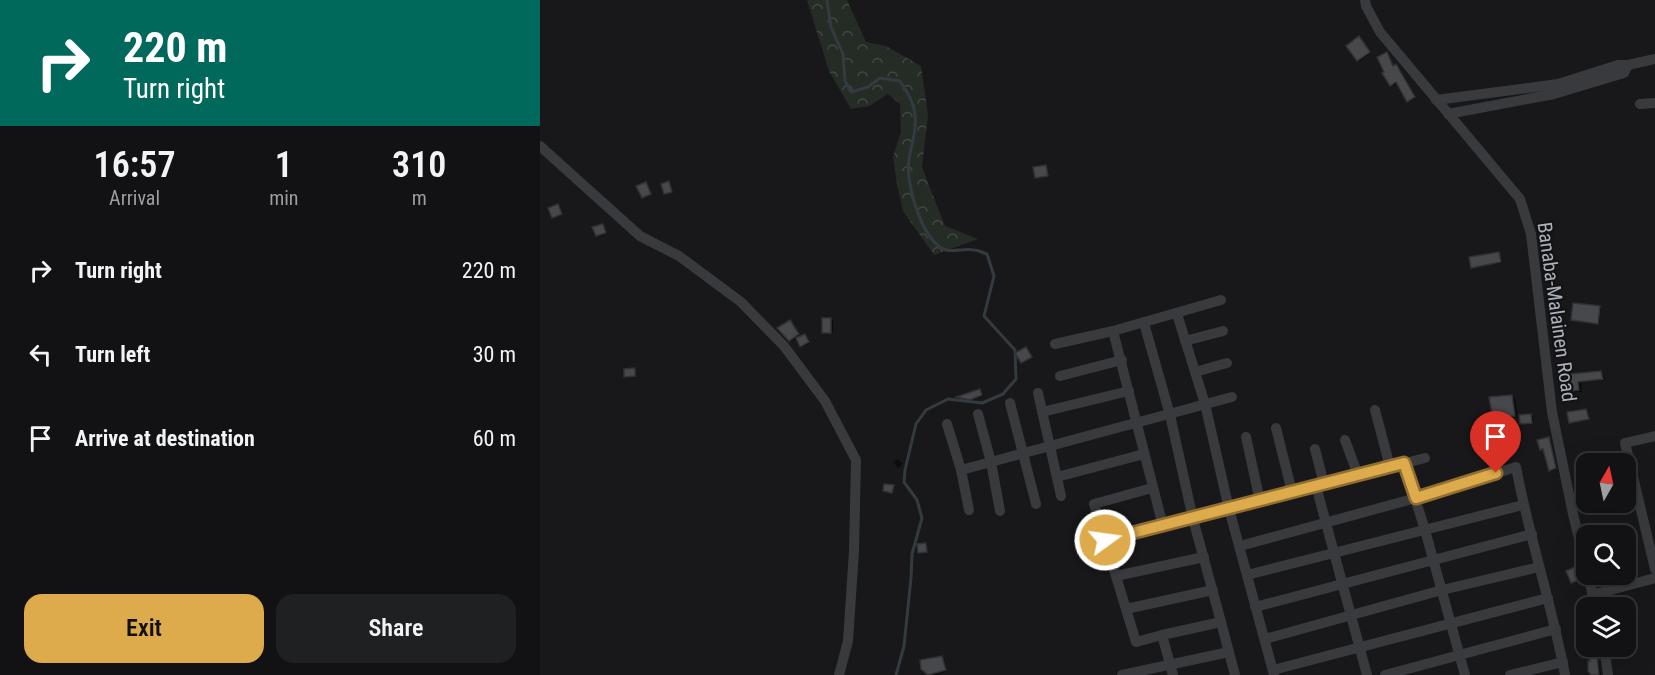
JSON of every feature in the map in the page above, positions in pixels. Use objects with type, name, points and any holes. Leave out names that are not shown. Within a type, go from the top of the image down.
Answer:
[{"type":"street","name":"Banaba-Malainen Road","points":[[1365,0],[1380,32],[1520,199],[1531,234],[1552,412],[1592,596]]},
{"type":"street","points":[[1436,100],[1558,84],[1618,65],[1629,66],[1655,59]]},
{"type":"street","points":[[1448,114],[1554,94],[1624,73],[1629,66]]},
{"type":"street","points":[[1640,104],[1655,105]]},
{"type":"street","points":[[540,146],[640,236],[679,256],[741,302],[784,346],[825,401],[856,460],[854,551],[848,641],[839,675]]},
{"type":"street","points":[[1055,344],[1144,323],[1221,300]]},
{"type":"street","points":[[1177,314],[1205,404],[1229,509],[1273,672],[1359,646],[1548,598]]},
{"type":"street","points":[[1144,323],[1170,415],[1192,519],[1235,675]]},
{"type":"street","points":[[1113,331],[1163,526]]},
{"type":"street","points":[[1185,341],[1223,331]]},
{"type":"street","points":[[1060,376],[1122,360]]},
{"type":"street","points":[[1195,372],[1227,363]]},
{"type":"street","points":[[1042,412],[1129,391]]},
{"type":"street","points":[[1038,393],[1061,496]]},
{"type":"street","points":[[961,470],[1232,397]]},
{"type":"street","points":[[1010,403],[1036,504]]},
{"type":"street","points":[[1375,410],[1390,467]]},
{"type":"street","points":[[978,414],[991,462],[1000,510]]},
{"type":"street","points":[[947,424],[961,470],[969,510]]},
{"type":"street","points":[[1276,428],[1292,492]]},
{"type":"street","points":[[1655,436],[1625,443],[1655,569]]},
{"type":"street","points":[[1246,437],[1260,501]]},
{"type":"street","points":[[1345,440],[1358,475]]},
{"type":"street","points":[[1315,448],[1325,523],[1336,554],[1367,675]]},
{"type":"street","points":[[1057,477],[1144,454]]},
{"type":"street","points":[[1105,540],[1425,458]]},
{"type":"street","points":[[1404,463],[1416,498],[1465,675]]},
{"type":"street","points":[[1240,546],[1416,498],[1516,467],[1523,505],[1556,630],[1565,675]]},
{"type":"street","points":[[1152,488],[1094,504],[1136,642],[1221,622]]},
{"type":"street","points":[[1246,575],[1523,505]]},
{"type":"street","points":[[1255,607],[1532,534]]},
{"type":"street","points":[[1116,576],[1204,557]]},
{"type":"street","points":[[1265,639],[1442,590],[1539,567]]},
{"type":"street","points":[[1592,596],[1655,578]]},
{"type":"street","points":[[1126,609],[1213,590]]},
{"type":"street","points":[[1385,675],[1556,630]]},
{"type":"street","points":[[1162,635],[1171,670]]},
{"type":"street","points":[[1122,675],[1171,670],[1229,652]]},
{"type":"street","points":[[1606,657],[1608,675]]},
{"type":"street","points":[[1510,675],[1563,662]]},
{"type":"green space","points":[[807,0],[847,0],[866,42],[886,46],[921,66],[928,115],[922,167],[945,226],[978,239],[934,255],[903,211],[893,157],[901,132],[900,104],[888,94],[869,106],[851,109],[829,71]]},
{"type":"building","points":[[1359,36],[1370,52],[1357,61],[1346,46]]},
{"type":"building","points":[[1387,52],[1393,66],[1396,64],[1415,97],[1407,102],[1396,82],[1390,86],[1382,73],[1384,72],[1377,57]]},
{"type":"building","points":[[1046,165],[1048,176],[1035,178],[1033,167]]},
{"type":"building","points":[[669,181],[672,192],[664,194],[661,184]]},
{"type":"building","points":[[646,182],[651,194],[642,198],[636,186]]},
{"type":"building","points":[[558,204],[562,214],[552,218],[548,208]]},
{"type":"building","points":[[603,224],[606,233],[596,236],[592,227]]},
{"type":"building","points":[[1499,252],[1501,262],[1471,268],[1469,257]]},
{"type":"building","points":[[1573,303],[1600,306],[1598,324],[1571,320]]},
{"type":"building","points":[[822,318],[831,318],[831,333],[822,333]]},
{"type":"building","points":[[790,320],[799,334],[789,341],[777,328]]},
{"type":"building","points":[[805,334],[809,342],[800,347],[796,338]]},
{"type":"building","points":[[1026,347],[1032,357],[1021,363],[1015,353]]},
{"type":"building","points":[[635,368],[635,376],[624,377],[624,369]]},
{"type":"building","points":[[1601,371],[1603,379],[1578,382],[1579,390],[1563,392],[1560,375]]},
{"type":"building","points":[[980,389],[982,395],[970,400],[956,397]]},
{"type":"building","points":[[1512,395],[1515,416],[1493,419],[1489,397]]},
{"type":"building","points":[[1586,409],[1589,419],[1569,423],[1567,412]]},
{"type":"building","points":[[1531,414],[1532,423],[1520,424],[1519,415]]},
{"type":"building","points":[[1549,437],[1556,468],[1549,471],[1543,449],[1540,450],[1537,440]]},
{"type":"building","points":[[884,484],[894,485],[892,493],[883,491]]},
{"type":"building","points":[[926,543],[927,552],[918,553],[917,544]]},
{"type":"building","points":[[1575,567],[1576,581],[1571,583],[1566,571]]},
{"type":"building","points":[[942,656],[946,670],[928,675],[921,669],[920,660]]},
{"type":"building","points":[[1589,657],[1597,657],[1599,675],[1591,675],[1588,671],[1588,661],[1590,661]]},
{"type":"waterway","points":[[827,0],[831,27],[843,54],[845,81],[851,92],[868,87],[880,78],[900,81],[908,93],[915,115],[908,170],[917,211],[937,245],[946,250],[977,250],[987,254],[994,276],[984,316],[1015,350],[1016,379],[1003,394],[982,403],[948,399],[926,410],[916,424],[904,482],[917,500],[922,518],[912,554],[904,646],[896,675]]},
{"type":"route","points":[[1105,540],[1404,463],[1416,498],[1496,473]]}]
